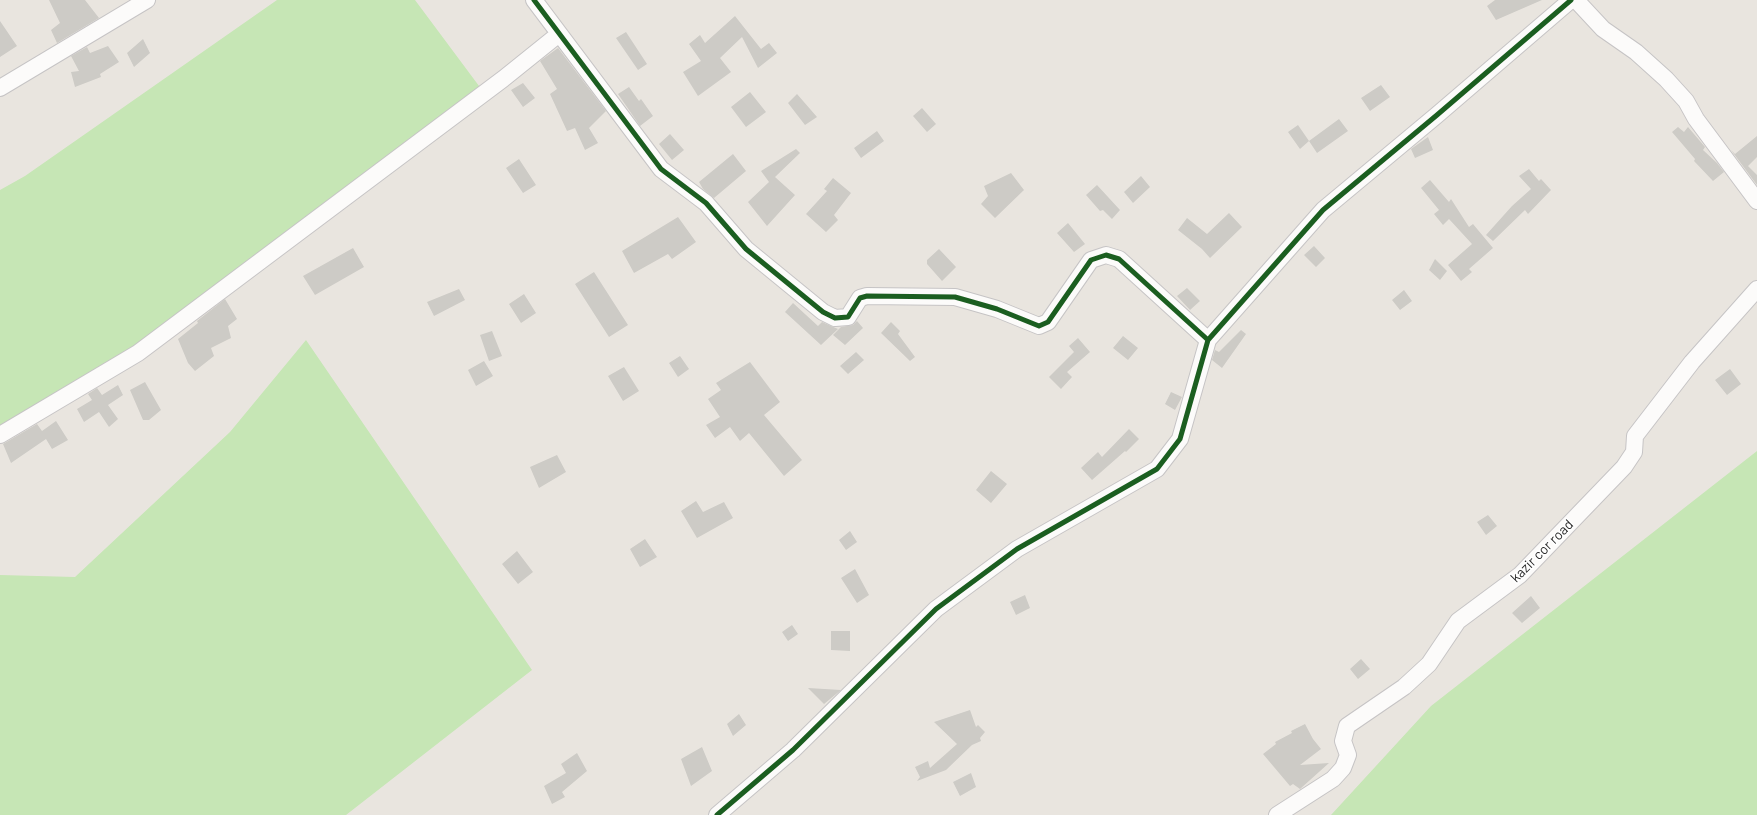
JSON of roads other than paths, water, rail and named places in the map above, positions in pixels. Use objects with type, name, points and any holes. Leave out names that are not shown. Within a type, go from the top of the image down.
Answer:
[{"type":"street","points":[[0,88],[147,0]]},
{"type":"street","points":[[534,0],[661,169],[706,203],[746,249],[823,312],[835,318],[848,317],[860,298],[867,296],[955,297],[997,309],[1039,326],[1048,322],[1091,260],[1106,255],[1119,259],[1208,340]]},
{"type":"street","points":[[717,815],[793,750],[936,609],[1017,549],[1157,469],[1180,439],[1208,340],[1323,210],[1571,0]]},
{"type":"street","points":[[1576,0],[1603,29],[1636,52],[1666,78],[1686,101],[1696,119],[1757,201]]},
{"type":"street","points":[[0,435],[138,353],[497,84],[559,34]]},
{"type":"street","name":"kazir cor road","points":[[1277,815],[1333,779],[1343,768],[1348,755],[1343,742],[1347,726],[1404,687],[1429,664],[1458,621],[1520,575],[1624,467],[1634,452],[1635,436],[1692,362],[1757,289]]}]
